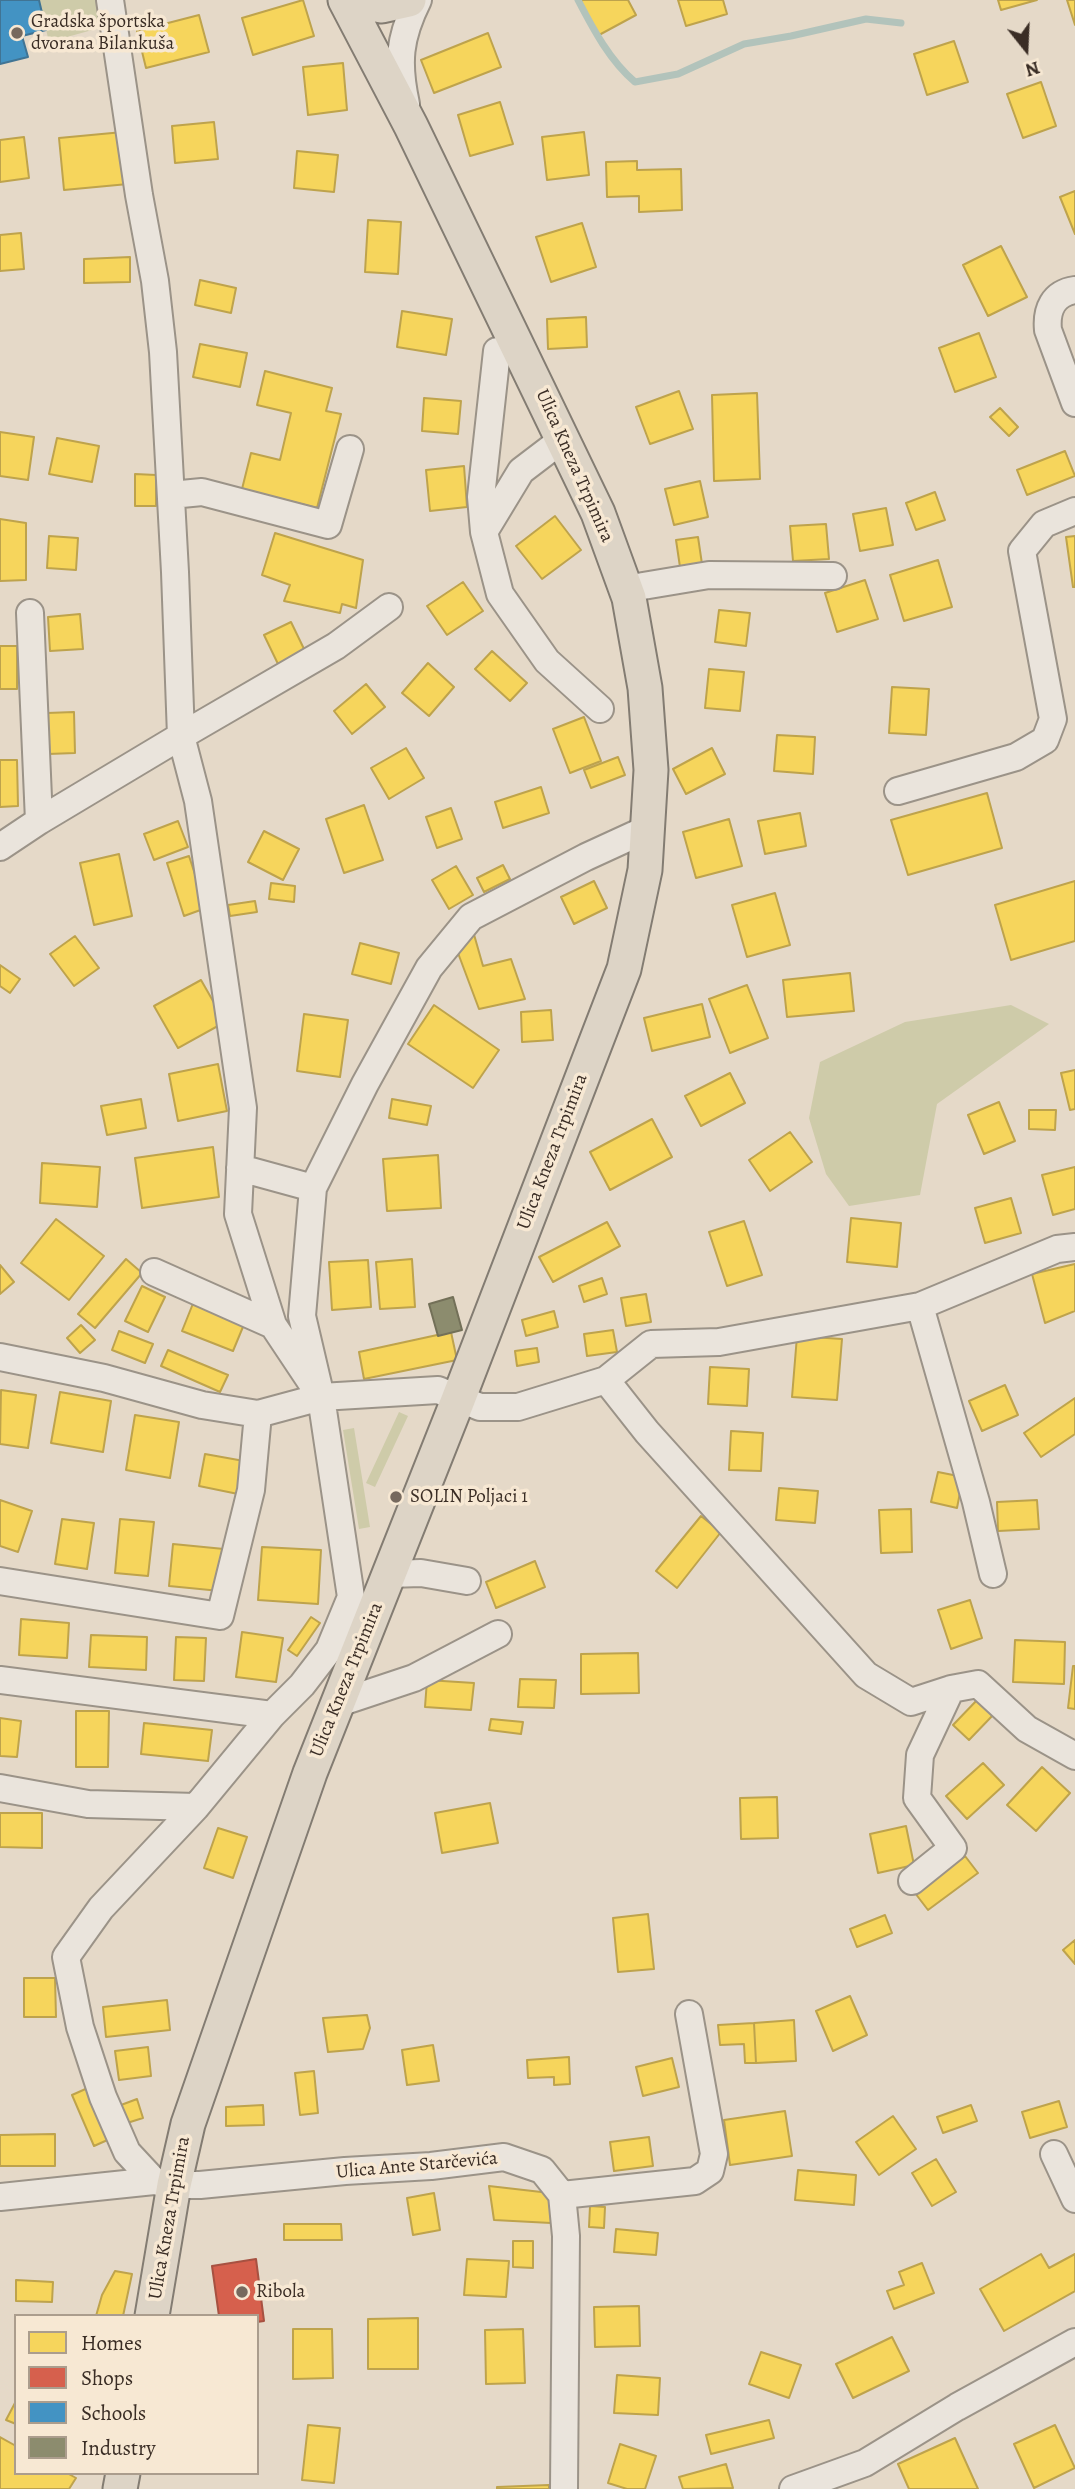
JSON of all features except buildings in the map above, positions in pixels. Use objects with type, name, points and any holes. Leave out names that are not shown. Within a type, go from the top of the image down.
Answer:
[{"type":"main road","name":"Ulica Kneza Trpimira","points":[[152,2314],[164,2183],[336,1704],[458,1400],[624,969],[645,870],[651,771],[645,688],[625,589],[598,513],[563,439],[411,126],[345,0]]},
{"type":"main road","points":[[351,0],[382,6],[409,0]]},
{"type":"street","points":[[110,0],[139,195],[155,281],[163,352],[181,736],[198,801],[243,1108],[238,1214],[273,1325],[321,1397]]},
{"type":"street","points":[[411,126],[400,57],[404,33],[418,0]]},
{"type":"street","points":[[1075,290],[1060,294],[1051,305],[1047,319],[1048,330],[1075,402]]},
{"type":"street","points":[[497,351],[481,497],[484,532],[500,594],[547,661],[600,709]]},
{"type":"street","points":[[484,532],[521,471],[563,439]]},
{"type":"street","points":[[171,495],[202,492],[328,524],[350,449]]},
{"type":"street","points":[[898,791],[1016,757],[1045,740],[1053,719],[1022,551],[1044,524],[1075,511]]},
{"type":"street","points":[[625,589],[709,575],[833,576]]},
{"type":"street","points":[[0,847],[181,736],[336,646],[389,607]]},
{"type":"street","points":[[30,612],[39,821]]},
{"type":"street","points":[[164,2183],[127,2152],[103,2097],[80,2027],[66,1957],[101,1908],[197,1807],[272,1715],[302,1685],[329,1650],[351,1597],[321,1397],[302,1316],[313,1188],[365,1084],[429,968],[471,917],[586,857],[647,829]]},
{"type":"street","points":[[240,1168],[313,1188]]},
{"type":"street","points":[[0,1357],[104,1378],[202,1405],[258,1414],[321,1397],[439,1390],[480,1407],[518,1407],[606,1380],[651,1345],[719,1342],[920,1306],[1057,1249],[1075,1247]]},
{"type":"street","points":[[154,1272],[273,1325]]},
{"type":"street","points":[[920,1306],[976,1502],[993,1573]]},
{"type":"street","points":[[606,1380],[647,1432],[866,1675],[911,1702],[951,1689],[978,1684],[1027,1729],[1075,1756]]},
{"type":"street","points":[[0,1581],[220,1616],[251,1490],[258,1414]]},
{"type":"street","points":[[388,1574],[421,1573],[467,1581]]},
{"type":"street","points":[[336,1704],[414,1678],[498,1634]]},
{"type":"street","points":[[0,1680],[272,1715]]},
{"type":"street","points":[[912,1881],[953,1848],[918,1798],[920,1755],[951,1689]]},
{"type":"street","points":[[0,1788],[88,1804],[197,1807]]},
{"type":"street","points":[[565,2489],[566,2236],[562,2195],[695,2182],[709,2171],[715,2154],[689,2014]]},
{"type":"street","points":[[1054,2154],[1075,2199]]},
{"type":"street","name":"Ulica Ante Starčevića","points":[[0,2197],[164,2183],[200,2185],[431,2166],[504,2157],[542,2170],[562,2195]]},
{"type":"street","points":[[793,2489],[865,2463],[957,2407],[1075,2342]]},
{"type":"shaded area","points":[[39,0],[98,0],[103,27],[49,42]]},
{"type":"shaded area","points":[[1011,1005],[1049,1024],[937,1104],[920,1195],[849,1206],[826,1174],[809,1118],[820,1062],[905,1022]]},
{"type":"shaded area","points":[[399,1412],[408,1416],[375,1487],[366,1483]]},
{"type":"shaded area","points":[[354,1428],[370,1527],[359,1529],[343,1430]]},
{"type":"waterway","points":[[578,0],[610,54],[635,82],[678,74],[744,44],[866,19],[901,23]]},
{"type":"place","name":"Gradska športska dvorana Bilankuša","points":[[17,33]]},
{"type":"place","name":"SOLIN Poljaci 1","points":[[396,1497]]},
{"type":"place","name":"Ribola","points":[[242,2292]]}]
